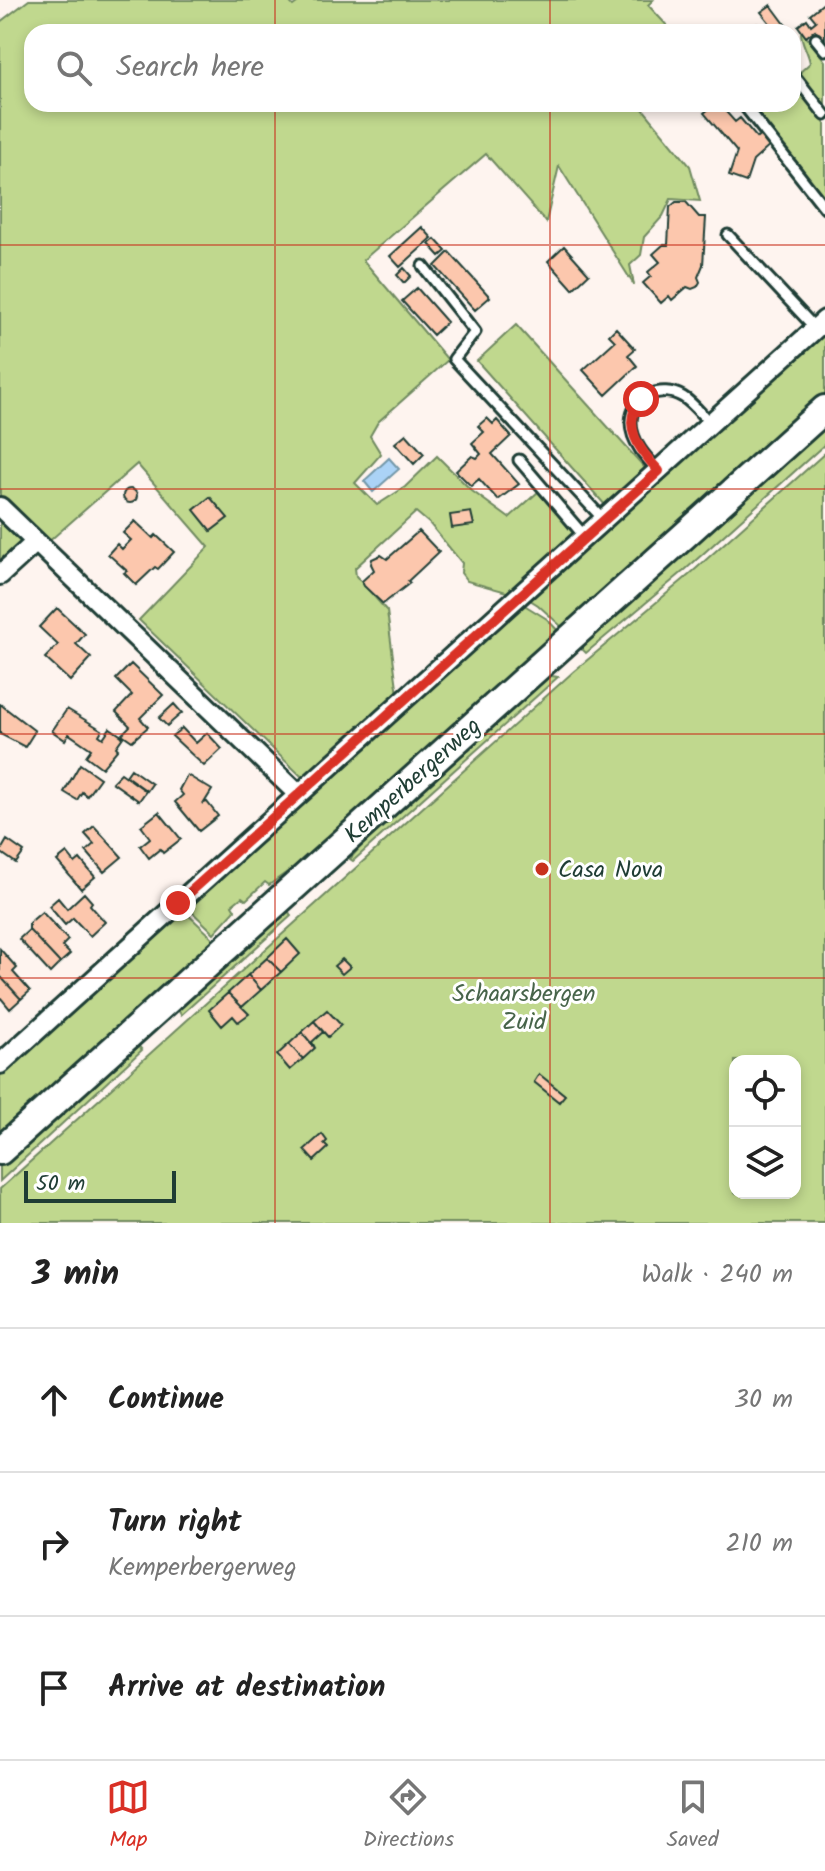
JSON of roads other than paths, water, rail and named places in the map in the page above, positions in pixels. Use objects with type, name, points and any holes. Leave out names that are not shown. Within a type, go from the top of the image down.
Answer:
[{"type":"main road","name":"Kemperbergerweg","points":[[0,1151],[825,409]]},
{"type":"street","points":[[0,1064],[820,324]]},
{"type":"street","points":[[0,507],[298,794]]},
{"type":"street","points":[[0,575],[36,542]]},
{"type":"lane","points":[[816,39],[825,50]]},
{"type":"lane","points":[[801,84],[825,115]]},
{"type":"lane","points":[[749,112],[825,208]]},
{"type":"lane","points":[[728,235],[820,324]]},
{"type":"lane","points":[[423,266],[475,332],[454,359],[604,520]]},
{"type":"lane","points":[[659,471],[642,453],[631,423],[635,406],[641,399],[650,393],[666,391],[683,396],[710,423]]},
{"type":"lane","points":[[519,460],[585,537]]},
{"type":"water","points":[[389,458],[399,469],[373,492],[364,481]]},
{"type":"place","name":"Casa Nova","points":[[542,869]]},
{"type":"park label","name":"Schaarsbergen Zuid","points":[[524,1007]]}]
